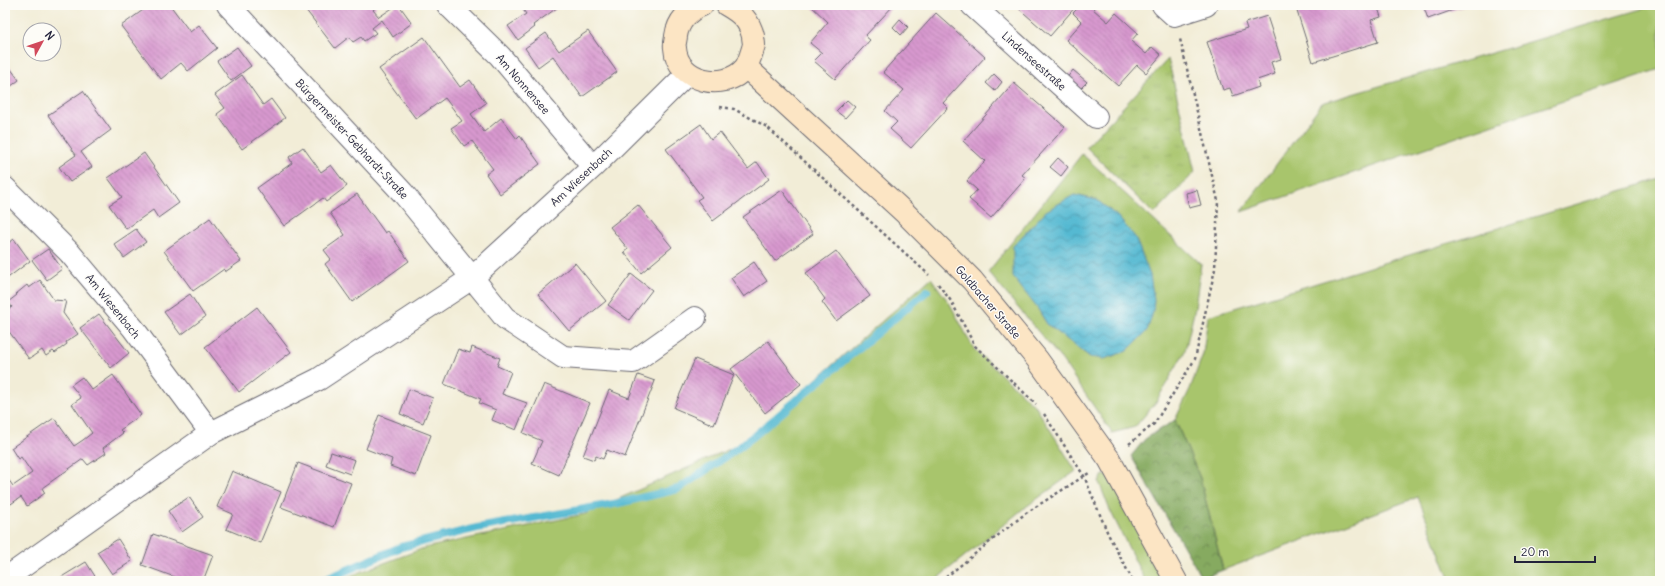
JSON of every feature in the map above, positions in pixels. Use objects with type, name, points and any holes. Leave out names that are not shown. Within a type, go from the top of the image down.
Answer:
[{"type":"street","name":"Bürgermeister-Gebhardt-Straße","points":[[228,5],[403,193],[472,278]]},
{"type":"street","name":"Am Nonnensee","points":[[448,5],[500,56],[594,167]]},
{"type":"street","name":"Lindenseestraße","points":[[972,5],[1096,117]]},
{"type":"street","points":[[1168,10],[1206,5]]},
{"type":"street","points":[[688,8],[677,28],[675,48],[678,61],[688,73],[708,82],[724,82],[734,77],[746,67],[754,44],[750,26],[739,8]]},
{"type":"street","name":"Goldbacher Straße","points":[[746,67],[905,213],[972,280],[1037,358],[1109,459],[1176,581]]},
{"type":"street","name":"Am Wiesenbach","points":[[5,579],[211,433],[319,379],[472,278],[594,167],[688,73]]},
{"type":"street","name":"Am Wiesenbach","points":[[5,188],[74,258],[133,328],[211,433]]},
{"type":"street","points":[[472,278],[505,318],[563,357],[633,362],[695,318]]},
{"type":"path","points":[[1109,459],[1154,424],[1195,359],[1215,269],[1218,202],[1168,10]]},
{"type":"path","points":[[714,106],[734,109],[767,127],[931,276]]},
{"type":"path","points":[[937,282],[951,301],[975,346],[1038,405]]},
{"type":"path","points":[[1042,411],[1084,476],[1108,534],[1133,581]]},
{"type":"path","points":[[941,581],[1026,513],[1084,476]]},
{"type":"green space","points":[[1655,5],[1660,5],[1660,69],[1506,120],[1241,212],[1322,103]]},
{"type":"green space","points":[[1168,59],[1195,172],[1154,214],[1086,147]]},
{"type":"green space","points":[[1082,154],[1201,264],[1195,308],[1185,351],[1156,402],[1135,427],[1112,433],[1062,360],[988,272]],"holes":[[[1074,195],[1097,200],[1118,217],[1090,357],[1047,324],[1038,309]]]},
{"type":"green space","points":[[1660,179],[1660,581],[1450,581],[1418,497],[1223,570],[1200,478],[1175,420],[1190,389],[1203,354],[1208,316]]},
{"type":"green space","points":[[931,278],[950,304],[974,349],[1036,407],[1076,471],[1023,509],[934,581],[336,581],[424,548],[585,514],[745,442]]},
{"type":"green space","points":[[1175,420],[1200,478],[1223,570],[1202,578],[1131,456],[1145,439]]},
{"type":"green space","points":[[1103,475],[1110,476],[1167,581],[1145,581],[1109,508],[1099,482]]},
{"type":"water","points":[[1074,195],[1097,200],[1118,217],[1135,237],[1150,275],[1154,300],[1153,312],[1147,331],[1127,351],[1104,359],[1090,357],[1047,324],[1038,309],[1013,277],[1013,246],[1046,211]]},
{"type":"building","points":[[150,5],[170,5],[190,32],[199,25],[217,48],[188,71],[181,63],[161,79],[121,26]]},
{"type":"building","points":[[302,5],[375,5],[376,7],[373,10],[379,17],[399,5],[412,23],[393,37],[382,20],[372,28],[376,33],[364,41],[361,37],[353,42],[349,37],[335,48]]},
{"type":"building","points":[[520,5],[561,5],[533,25],[535,27],[518,40],[508,26],[526,14]]},
{"type":"building","points":[[810,5],[894,5],[865,36],[870,40],[835,79],[814,61],[822,53],[810,43],[828,22]]},
{"type":"building","points":[[1015,5],[1077,5],[1050,36]]},
{"type":"building","points":[[1081,5],[1097,5],[1093,9],[1108,22],[1116,13],[1138,33],[1131,41],[1146,54],[1152,47],[1161,55],[1146,73],[1137,65],[1118,86],[1066,40],[1082,22],[1073,13]]},
{"type":"building","points":[[1305,5],[1377,5],[1381,17],[1371,20],[1378,42],[1313,62],[1296,8]]},
{"type":"building","points":[[1423,5],[1467,5],[1428,19]]},
{"type":"building","points":[[936,13],[985,57],[943,103],[948,108],[911,148],[890,129],[897,122],[885,111],[904,90],[883,72]]},
{"type":"building","points":[[1267,16],[1281,59],[1271,62],[1275,74],[1257,80],[1259,87],[1233,96],[1230,88],[1223,90],[1207,42],[1247,29],[1245,23]]},
{"type":"building","points":[[900,19],[908,27],[901,35],[893,27]]},
{"type":"building","points":[[588,31],[617,72],[582,97],[553,56],[538,67],[525,48],[546,33],[559,51]]},
{"type":"building","points":[[424,37],[460,87],[470,80],[486,103],[471,114],[484,132],[501,118],[517,139],[520,136],[540,164],[500,194],[486,174],[493,169],[472,141],[464,146],[451,128],[462,121],[445,98],[416,119],[379,69]]},
{"type":"building","points":[[237,47],[251,66],[231,81],[217,61]]},
{"type":"building","points":[[5,61],[19,80],[6,90],[7,92],[5,93]]},
{"type":"building","points":[[1073,70],[1087,82],[1079,90],[1066,79]]},
{"type":"building","points":[[994,74],[1002,82],[995,91],[986,83]]},
{"type":"building","points":[[242,75],[263,105],[271,99],[285,118],[242,149],[217,114],[225,108],[215,95]]},
{"type":"building","points":[[1014,83],[1065,127],[1022,175],[1026,178],[991,218],[969,199],[977,190],[967,181],[985,161],[963,141]]},
{"type":"building","points":[[83,91],[111,130],[81,152],[92,167],[70,182],[59,167],[76,155],[48,115]]},
{"type":"building","points":[[847,100],[855,107],[845,118],[836,111]]},
{"type":"building","points":[[701,124],[711,139],[720,132],[748,169],[757,162],[769,179],[713,221],[697,200],[702,197],[666,149]]},
{"type":"building","points":[[303,147],[321,172],[331,165],[347,186],[326,202],[323,198],[284,226],[257,188],[292,163],[289,157]]},
{"type":"building","points":[[144,153],[179,203],[158,218],[153,210],[126,229],[109,205],[122,197],[108,178]]},
{"type":"building","points":[[1058,158],[1068,167],[1061,176],[1050,167]]},
{"type":"building","points":[[782,190],[813,234],[775,261],[743,217]]},
{"type":"building","points":[[1197,190],[1201,205],[1189,208],[1186,193]]},
{"type":"building","points":[[357,194],[385,233],[388,231],[409,261],[352,302],[325,264],[331,259],[324,250],[345,235],[330,213]]},
{"type":"building","points":[[638,205],[672,247],[641,273],[624,252],[628,249],[610,227]]},
{"type":"building","points":[[210,218],[241,261],[225,272],[224,269],[193,291],[164,251]]},
{"type":"building","points":[[136,229],[146,242],[124,258],[114,244]]},
{"type":"building","points":[[14,239],[30,261],[5,280],[5,246]]},
{"type":"building","points":[[48,249],[62,269],[47,280],[32,260]]},
{"type":"building","points":[[836,251],[870,296],[836,321],[822,302],[825,299],[806,273]]},
{"type":"building","points":[[754,262],[767,281],[744,297],[731,278]]},
{"type":"building","points":[[575,263],[606,301],[569,331],[538,294]]},
{"type":"building","points":[[631,274],[652,290],[629,320],[608,305]]},
{"type":"building","points":[[40,280],[54,300],[66,301],[63,313],[78,334],[66,342],[67,344],[55,353],[53,351],[46,356],[42,350],[29,359],[5,326],[5,311],[12,307],[8,302],[17,295],[16,294],[27,285],[29,288]]},
{"type":"building","points":[[190,294],[205,317],[181,335],[164,312]]},
{"type":"building","points":[[257,307],[291,352],[239,392],[205,347]]},
{"type":"building","points":[[99,314],[129,353],[111,368],[80,328]]},
{"type":"building","points":[[768,341],[801,384],[765,413],[731,369]]},
{"type":"building","points":[[472,347],[500,358],[497,366],[511,372],[502,394],[527,403],[516,430],[492,420],[496,410],[479,403],[481,399],[444,384],[458,349],[470,353]]},
{"type":"building","points":[[695,359],[734,375],[714,425],[674,408]]},
{"type":"building","points":[[113,375],[141,415],[120,430],[123,433],[103,448],[106,453],[88,465],[83,459],[42,488],[45,493],[27,506],[21,497],[5,508],[5,475],[13,486],[32,473],[21,457],[18,459],[11,448],[54,418],[74,446],[83,440],[92,433],[72,404],[81,398],[71,385],[82,377],[92,390]]},
{"type":"building","points":[[638,375],[655,381],[625,457],[607,450],[603,459],[596,456],[594,460],[583,456],[609,390],[629,398]]},
{"type":"building","points":[[544,384],[590,403],[559,475],[532,463],[542,441],[523,433]]},
{"type":"building","points":[[409,389],[433,398],[423,423],[400,414]]},
{"type":"building","points":[[379,415],[431,435],[416,476],[390,466],[392,459],[366,449]]},
{"type":"building","points":[[331,452],[355,460],[350,474],[326,465]]},
{"type":"building","points":[[298,463],[351,483],[334,527],[281,507]]},
{"type":"building","points":[[232,471],[281,492],[260,543],[226,529],[233,514],[217,507]]},
{"type":"building","points":[[189,497],[203,517],[182,532],[168,511]]},
{"type":"building","points":[[153,534],[213,555],[203,581],[179,581],[180,579],[142,565]]},
{"type":"building","points":[[118,539],[132,561],[112,574],[97,552]]},
{"type":"building","points":[[86,562],[98,581],[55,581]]},
{"type":"waterway","points":[[322,581],[401,547],[477,528],[619,503],[678,489],[754,436],[927,291]]}]
